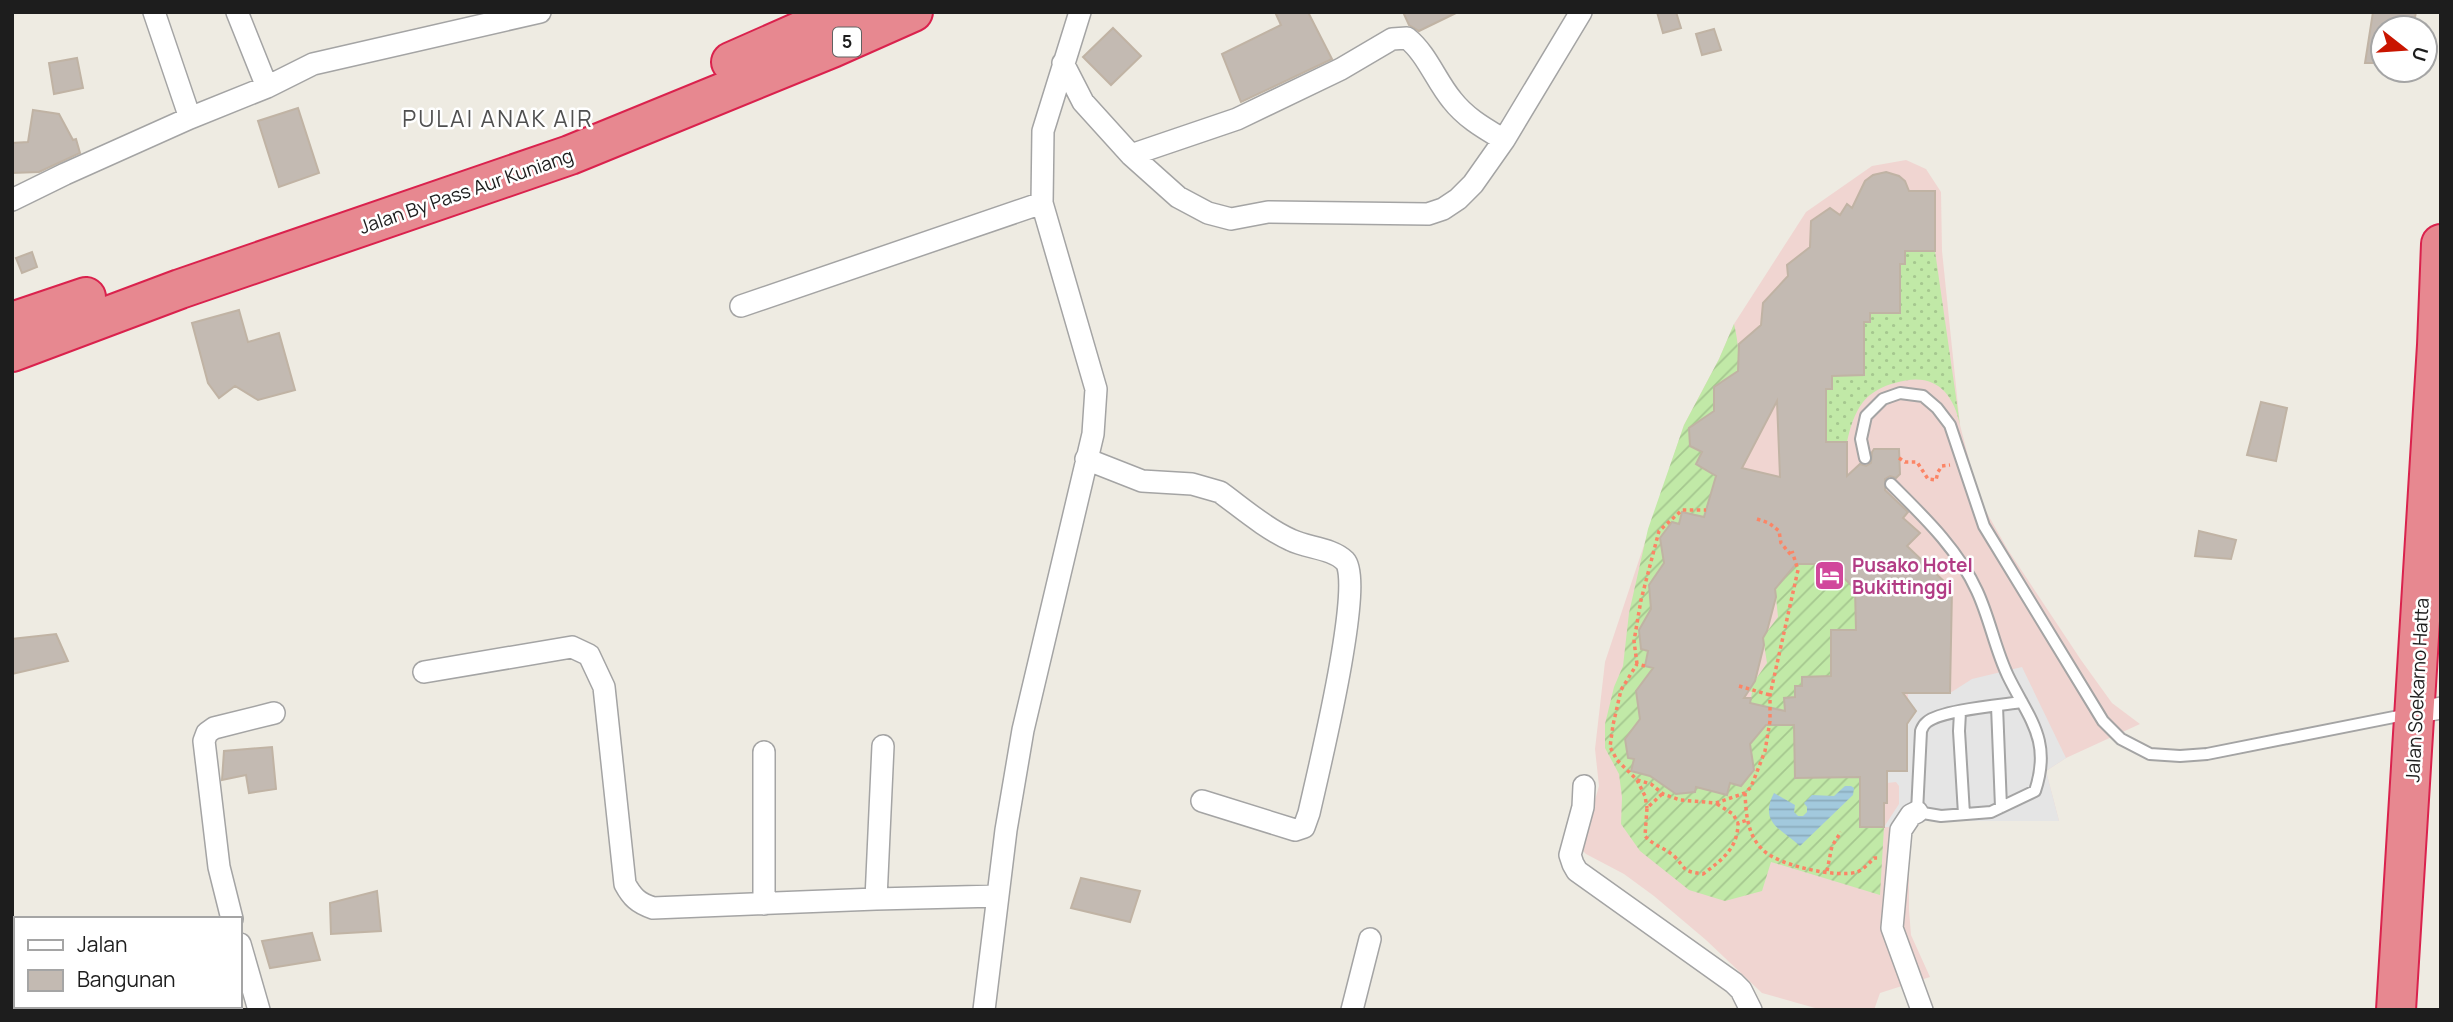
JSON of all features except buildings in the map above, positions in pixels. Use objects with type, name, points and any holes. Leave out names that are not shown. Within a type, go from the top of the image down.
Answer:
[{"type":"highway","name":"Jalan By Pass Aur Kuniang","points":[[12,322],[68,318],[180,289],[570,155],[833,27],[913,12]]},
{"type":"highway","name":"Jalan Soekarno Hatta","points":[[2396,1010],[2428,710],[2441,244]]},
{"type":"highway","name":"Jalan By Pass Aur Kuniang","points":[[12,352],[68,318]]},
{"type":"street","points":[[154,12],[190,118]]},
{"type":"street","points":[[237,12],[267,87]]},
{"type":"street","points":[[12,200],[190,118],[323,61],[540,12]]},
{"type":"street","points":[[984,1010],[1006,830],[1023,730],[1093,434],[1096,389],[1042,203],[1042,131],[1080,12]]},
{"type":"street","points":[[1063,63],[1083,102],[1131,155],[1178,197],[1208,213],[1231,219],[1268,212],[1428,214],[1458,200],[1473,184],[1504,140],[1581,12]]},
{"type":"street","points":[[1131,155],[1237,119],[1341,69],[1392,39],[1407,38],[1415,45],[1450,98],[1466,116],[1504,140]]},
{"type":"street","points":[[741,306],[1042,203]]},
{"type":"street","points":[[1086,459],[1142,481],[1206,487],[1220,492],[1291,541],[1337,556],[1346,562],[1350,572],[1349,608],[1334,705],[1304,827],[1295,830],[1202,801]]},
{"type":"street","points":[[424,672],[572,646],[589,655],[604,687],[625,884],[632,897],[640,904],[653,908],[998,896]]},
{"type":"street","points":[[232,917],[219,867],[204,741],[207,733],[214,728],[274,713]]},
{"type":"street","points":[[876,899],[883,746]]},
{"type":"street","points":[[764,752],[764,904]]},
{"type":"street","points":[[1584,786],[1583,807],[1570,855],[1577,871],[1734,983],[1749,1002],[1751,1010]]},
{"type":"street","points":[[1917,812],[1910,815],[1901,830],[1892,928],[1922,1010]]},
{"type":"street","points":[[1352,1010],[1370,939]]},
{"type":"street","points":[[242,951],[260,1010]]},
{"type":"lane","points":[[1865,458],[1861,439],[1866,416],[1883,399],[1900,393],[1923,396],[1937,408],[1950,425],[1984,526],[2103,721],[2121,739],[2150,754],[2207,754],[2428,710]]},
{"type":"lane","points":[[1891,484],[1941,534],[1977,590],[2007,674],[2033,719],[2041,747],[2041,773],[2035,791],[1991,812],[1941,816],[1917,812],[1921,731],[1924,723],[1933,718],[1960,712],[2022,702]]},
{"type":"lane","points":[[1997,706],[2001,807]]},
{"type":"lane","points":[[1960,712],[1964,814]]},
{"type":"path","points":[[1899,458],[1905,462],[1917,462],[1928,479],[1936,480],[1942,466],[1962,462]]},
{"type":"path","points":[[1706,510],[1682,510],[1659,531],[1641,600],[1634,641],[1637,664],[1621,690],[1612,725],[1610,747],[1617,760],[1637,780],[1645,796],[1645,836],[1654,846],[1674,856],[1681,867],[1691,872],[1703,874],[1730,852],[1738,837],[1738,823],[1733,814],[1716,803]]},
{"type":"path","points":[[1757,519],[1769,523],[1779,531],[1781,543],[1793,557]]},
{"type":"path","points":[[1637,780],[1651,784],[1663,794],[1681,800],[1716,803],[1745,793],[1751,787],[1765,751],[1770,722],[1770,695],[1798,570],[1792,551]]},
{"type":"path","points":[[1637,664],[1645,666]]},
{"type":"path","points":[[1739,686],[1770,695]]},
{"type":"path","points":[[1745,793],[1751,833],[1763,851],[1787,864],[1808,871],[1842,873],[1859,871],[1874,858],[1898,858]]},
{"type":"path","points":[[1647,807],[1663,794]]},
{"type":"path","points":[[1738,823],[1748,820]]},
{"type":"path","points":[[1827,871],[1832,846],[1841,832]]},
{"type":"shaded area","name":"Pusako Hotel Bukittinggi","points":[[1906,160],[1926,169],[1941,192],[1942,251],[1960,425],[1979,499],[2008,550],[2081,660],[2112,703],[2140,724],[2066,758],[2046,771],[2059,821],[1911,821],[1911,935],[1930,977],[1880,993],[1874,1010],[1822,1010],[1762,993],[1654,896],[1624,874],[1581,849],[1599,786],[1595,749],[1605,662],[1684,425],[1734,324],[1806,212],[1872,166]]},
{"type":"shaded area","points":[[2022,667],[2066,758],[2046,771],[2059,821],[1912,821],[1909,828],[1884,827],[1899,804],[1899,786],[1896,782],[1887,783],[1887,771],[1907,770],[1908,693],[1950,693],[1972,679]]},
{"type":"green space","points":[[1905,251],[1935,251],[1960,425],[1952,402],[1939,386],[1920,380],[1908,380],[1891,384],[1866,398],[1855,416],[1847,442],[1826,442],[1826,389],[1832,388],[1832,376],[1864,375],[1864,322],[1870,322],[1870,313]]},
{"type":"green space","points":[[1734,324],[1744,381],[1733,374],[1714,387],[1714,406],[1718,422],[1706,416],[1689,428],[1690,446],[1702,452],[1696,464],[1716,476],[1704,517],[1682,512],[1679,524],[1672,522],[1660,538],[1663,556],[1670,558],[1666,570],[1660,568],[1649,585],[1655,617],[1647,616],[1639,630],[1641,649],[1648,651],[1656,669],[1648,714],[1628,758],[1634,759],[1631,771],[1661,779],[1660,783],[1676,794],[1695,792],[1696,787],[1727,794],[1730,783],[1741,786],[1754,770],[1751,750],[1739,747],[1742,737],[1754,739],[1765,726],[1762,706],[1750,703],[1752,692],[1738,688],[1741,676],[1756,679],[1767,663],[1764,644],[1755,630],[1766,633],[1778,617],[1776,597],[1763,594],[1787,550],[1824,558],[1855,589],[1856,630],[1831,630],[1831,656],[1857,676],[1802,677],[1802,686],[1795,686],[1795,697],[1784,698],[1785,724],[1794,725],[1795,778],[1860,777],[1860,827],[1884,827],[1880,895],[1771,862],[1762,891],[1725,901],[1689,890],[1640,851],[1621,824],[1619,774],[1605,748],[1605,724],[1614,687],[1623,666],[1629,613],[1648,529],[1684,425]]},
{"type":"water","points":[[1845,786],[1854,788],[1853,795],[1800,846],[1771,819],[1770,803],[1774,793],[1795,805],[1794,812],[1803,816],[1807,812],[1804,803],[1812,795],[1834,796]]},
{"type":"place","name":"Pusako Hotel Bukittinggi","points":[[1829,576]]},
{"type":"district","name":"PULAI ANAK AIR","points":[[498,119]]}]
